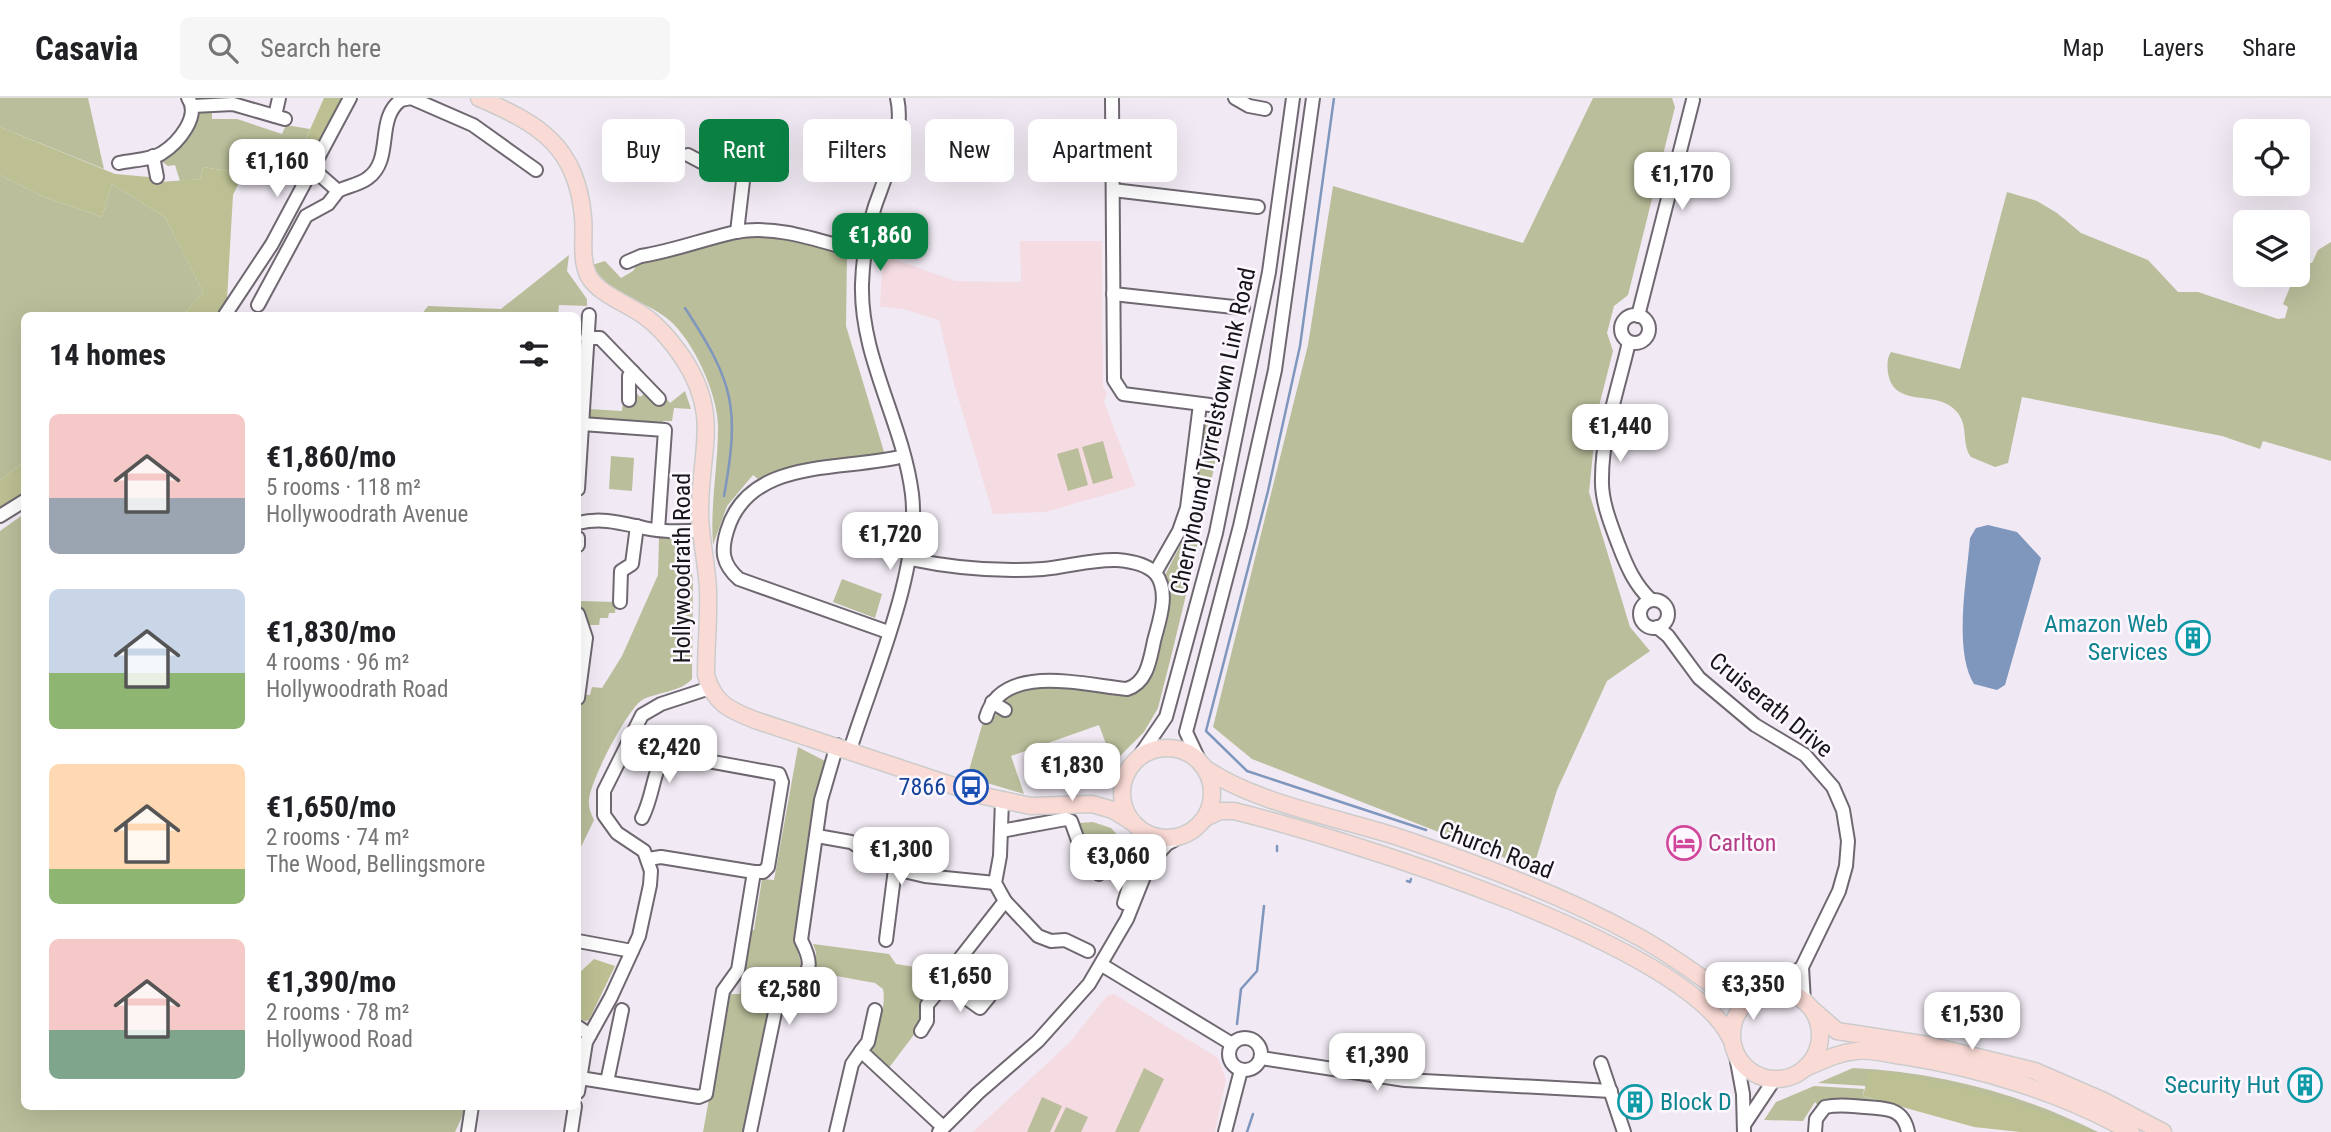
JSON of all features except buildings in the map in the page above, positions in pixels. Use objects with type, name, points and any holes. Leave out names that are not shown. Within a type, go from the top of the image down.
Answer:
[{"type":"main road","name":"Hollywoodrath Road","points":[[479,98],[525,119],[554,141],[571,166],[576,181],[583,218],[584,260],[591,279],[608,294],[646,317],[666,336],[692,374],[702,395],[708,427],[701,493],[701,530],[708,589],[706,675],[720,704],[730,711],[1002,800],[1031,806],[1092,804],[1119,813],[1135,825]]},
{"type":"main road","points":[[1092,804],[1112,794],[1136,761],[1161,748],[1175,748],[1203,765],[1213,794],[1205,818],[1195,829],[1181,836],[1158,837],[1135,825],[1123,801],[1125,779]]},
{"type":"main road","name":"Church Road","points":[[1203,765],[1244,790],[1404,839],[1574,905],[1639,937],[1722,992],[1733,995],[1766,992]]},
{"type":"main road","name":"Church Road","points":[[1205,818],[1220,811],[1234,811],[1346,841],[1588,933],[1678,985],[1724,1023],[1731,1039]]},
{"type":"main road","points":[[2131,1132],[2052,1097],[2003,1080],[1920,1059],[1859,1050],[1838,1054],[1788,1078],[1774,1080],[1758,1076],[1736,1056],[1731,1039],[1739,1010],[1766,992],[1782,991],[1808,1006],[1837,1031],[1928,1045],[2035,1071],[2104,1101],[2163,1132]]},
{"type":"main road","points":[[1805,1068],[1815,1056],[1820,1041],[1820,1029],[1808,1006]]},
{"type":"street","points":[[119,163],[153,156],[166,150],[190,123],[190,102],[233,104],[280,118],[279,98]]},
{"type":"street","points":[[227,312],[272,244],[349,98]]},
{"type":"street","points":[[750,1132],[779,993],[784,985],[800,979],[808,967],[808,955],[802,940],[821,800],[888,632],[910,559],[914,516],[904,456],[864,325],[865,253],[897,125],[897,98]]},
{"type":"street","points":[[1112,98],[1114,380],[1123,394],[1205,404],[1187,509],[1180,531],[1155,573]]},
{"type":"street","name":"Cherryhound Tyrrelstown Link Road","points":[[1136,761],[1166,717],[1216,533],[1269,272],[1293,98]]},
{"type":"street","name":"Cherryhound Tyrrelstown Link Road","points":[[1203,765],[1186,732],[1240,526],[1275,370],[1313,98]]},
{"type":"street","points":[[1240,99],[1265,109]]},
{"type":"street","points":[[1638,316],[1697,99]]},
{"type":"street","points":[[259,297],[306,216],[328,204],[338,191],[369,178],[377,168],[388,113],[401,100],[423,101],[462,120],[518,165],[536,170]]},
{"type":"street","points":[[688,155],[705,164],[738,153],[743,155],[746,164],[737,232]]},
{"type":"street","points":[[153,156],[157,177]]},
{"type":"street","points":[[313,169],[338,191]]},
{"type":"street","points":[[1113,190],[1243,211],[1258,207]]},
{"type":"street","points":[[628,262],[640,256],[737,232],[770,231],[800,235],[865,253]]},
{"type":"street","points":[[1114,295],[1229,300],[1243,308]]},
{"type":"street","points":[[581,451],[589,315]]},
{"type":"street","points":[[1638,316],[1648,325],[1648,334],[1638,343],[1629,342],[1623,337],[1622,326],[1630,317],[1638,316]]},
{"type":"street","points":[[587,338],[600,338],[659,399]]},
{"type":"street","points":[[1629,342],[1604,447],[1601,480],[1614,531],[1644,594],[1664,605],[1668,613],[1661,625],[1645,624],[1640,611],[1644,594]]},
{"type":"street","points":[[629,401],[629,376],[633,372]]},
{"type":"street","points":[[583,425],[665,430],[658,530]]},
{"type":"street","points":[[888,632],[738,579],[730,571],[722,552],[736,508],[759,484],[792,473],[904,456]]},
{"type":"street","points":[[0,516],[21,502]]},
{"type":"street","points":[[581,522],[611,520],[658,530],[701,530]]},
{"type":"street","points":[[620,602],[621,571],[632,564],[637,526]]},
{"type":"street","points":[[910,559],[941,566],[1041,569],[1082,562],[1118,561],[1139,564],[1155,573],[1160,582],[1163,602],[1148,667],[1134,687],[1126,689],[1051,682],[1020,683],[1002,690],[992,702],[986,717]]},
{"type":"street","points":[[581,623],[586,638],[581,676]]},
{"type":"street","name":"Cruiserath Drive","points":[[1661,625],[1699,678],[1755,725],[1805,755],[1833,787],[1843,810],[1848,841],[1846,866],[1839,891],[1802,967]]},
{"type":"street","points":[[581,1073],[586,1042],[632,951],[646,908],[651,870],[648,859],[636,844],[609,825],[602,804],[604,791],[642,715],[662,704],[710,688]]},
{"type":"street","points":[[992,702],[1005,710]]},
{"type":"street","points":[[642,818],[650,801],[652,784],[664,753],[673,740],[695,734],[703,760]]},
{"type":"street","points":[[648,859],[661,857],[763,872],[768,867],[782,778],[774,772],[664,753]]},
{"type":"street","points":[[1002,800],[995,883],[1005,901],[1038,936],[1051,941],[1065,940],[1088,951]]},
{"type":"street","points":[[1001,831],[1066,818],[1071,821],[1080,846],[1099,874]]},
{"type":"street","points":[[1115,940],[1141,846],[1135,825]]},
{"type":"street","points":[[817,836],[851,842],[895,869],[925,876],[995,883]]},
{"type":"street","points":[[861,1051],[941,1129],[1038,1041],[1102,965],[1149,864],[1167,844],[1181,836]]},
{"type":"street","points":[[1080,846],[1096,842]]},
{"type":"street","points":[[886,940],[895,869]]},
{"type":"street","points":[[581,1085],[607,1082],[699,1097],[706,1094],[723,991],[738,970],[754,872]]},
{"type":"street","points":[[921,1031],[927,1021],[927,1005],[1005,901]]},
{"type":"street","points":[[581,942],[632,951]]},
{"type":"street","points":[[1102,965],[1232,1044]]},
{"type":"street","points":[[1766,992],[1802,967],[1808,1006]]},
{"type":"street","points":[[945,983],[980,1008],[989,998]]},
{"type":"street","points":[[607,1082],[622,1010]]},
{"type":"street","points":[[836,1132],[852,1064],[869,1042],[875,1010]]},
{"type":"street","points":[[581,1029],[590,1035]]},
{"type":"street","points":[[1241,1038],[1252,1039],[1260,1047],[1261,1058],[1251,1069],[1241,1070],[1230,1060],[1232,1044],[1241,1038]]},
{"type":"street","points":[[1736,1056],[1742,1081],[1744,1129]]},
{"type":"street","points":[[1261,1058],[1405,1080],[1611,1091]]},
{"type":"street","points":[[1601,1063],[1624,1132]]},
{"type":"street","points":[[1225,1132],[1241,1070]]},
{"type":"street","points":[[1744,1129],[1774,1080]]},
{"type":"street","points":[[1815,1132],[1816,1119],[1825,1107],[1842,1104],[1888,1107],[1899,1112],[1908,1132]]},
{"type":"street","points":[[468,1132],[471,1110]]},
{"type":"street","points":[[571,1132],[574,1110]]},
{"type":"shaded area","points":[[1020,241],[1102,241],[1103,387],[1107,393],[1104,402],[1136,486],[1045,512],[993,514],[954,384],[939,320],[903,309],[880,307],[882,264],[883,255],[955,281],[1021,282]]},
{"type":"shaded area","points":[[1114,994],[1218,1058],[1226,1079],[1215,1132],[973,1132],[1069,1043],[1107,996]]},
{"type":"green space","points":[[0,98],[88,98],[104,169],[0,127]]},
{"type":"green space","points":[[324,98],[343,98],[303,172],[300,152]]},
{"type":"green space","points":[[1593,98],[1672,98],[1675,107],[1628,295],[1614,306],[1607,333],[1613,351],[1597,414],[1589,492],[1630,627],[1650,651],[1607,681],[1557,790],[1533,869],[1252,759],[1213,727],[1308,345],[1333,186],[1523,243]]},
{"type":"green space","points":[[212,109],[212,119],[237,119],[282,134],[286,125],[310,129],[300,152],[301,175],[247,158],[240,180],[228,171],[203,167],[200,179],[180,181],[175,165],[168,166],[161,161],[193,125],[202,110]]},
{"type":"green space","points":[[0,127],[115,174],[149,177],[160,182],[200,179],[203,167],[228,171],[240,180],[233,195],[227,299],[218,312],[186,312],[203,292],[165,217],[112,184],[102,217],[44,197],[0,175]]},
{"type":"green space","points":[[0,175],[44,197],[102,217],[112,184],[165,217],[203,292],[186,312],[21,312],[21,464],[0,480]]},
{"type":"green space","points":[[2007,192],[2037,201],[2081,233],[2148,260],[2178,292],[2198,292],[2278,319],[2285,318],[2288,307],[2283,304],[2290,287],[2310,287],[2310,263],[2318,250],[2331,242],[2331,461],[2263,441],[2260,449],[2222,436],[2022,397],[2008,463],[1995,467],[1971,457],[1966,446],[1961,417],[1949,405],[1899,391],[1892,384],[1888,362],[1891,352],[1960,369]]},
{"type":"green space","points":[[754,236],[801,241],[847,255],[846,326],[885,455],[780,469],[758,479],[753,475],[727,506],[713,545],[718,427],[714,400],[703,369],[687,341],[669,320],[608,284],[592,265],[605,261],[621,278],[633,271],[639,261]]},
{"type":"green space","points":[[569,255],[567,271],[587,299],[587,306],[559,305],[558,312],[423,312],[428,306],[501,309]]},
{"type":"green space","points":[[631,380],[641,384],[634,390],[640,397],[648,391],[665,397],[670,403],[685,391],[691,409],[674,408],[672,421],[663,421],[663,426],[599,418],[599,422],[590,422],[588,409],[622,411],[623,400],[630,401]]},
{"type":"green space","points":[[1211,415],[1224,418],[1209,491],[1158,708],[1144,732],[1113,763],[1099,725],[1011,756],[1024,794],[967,777],[983,722],[991,721],[998,712],[1006,717],[1009,710],[1002,700],[1011,693],[1024,689],[1059,688],[1123,695],[1136,692],[1147,679],[1163,579],[1180,546],[1192,509],[1205,423]]},
{"type":"green space","points":[[1103,441],[1113,478],[1093,484],[1082,447]]},
{"type":"green space","points":[[1078,448],[1088,485],[1068,491],[1057,454]]},
{"type":"green space","points":[[611,456],[634,458],[632,491],[609,489]]},
{"type":"green space","points":[[21,464],[21,496],[0,510],[0,480]]},
{"type":"green space","points":[[21,516],[21,1110],[465,1110],[455,1132],[0,1132],[0,531]]},
{"type":"green space","points":[[659,538],[687,540],[693,581],[692,679],[682,687],[648,697],[635,706],[610,747],[591,791],[589,803],[594,820],[581,847],[582,695],[590,695],[592,687],[602,688],[622,656],[658,575]]},
{"type":"green space","points":[[842,579],[882,594],[875,618],[833,602]]},
{"type":"green space","points":[[581,601],[616,602],[615,613],[609,613],[608,618],[600,618],[599,625],[584,625],[581,619]]},
{"type":"green space","points":[[798,747],[827,762],[814,818],[795,943],[802,966],[797,976],[778,985],[745,1132],[703,1132],[728,994],[740,994],[748,930],[754,930],[762,879],[774,880]]},
{"type":"green space","points":[[1093,822],[1111,828],[1124,842],[1115,879],[1102,867],[1082,836],[1079,823]]},
{"type":"green space","points":[[813,944],[889,954],[896,964],[921,968],[942,979],[916,1032],[888,1069],[868,1052],[882,1013],[883,989],[875,983],[814,972],[816,952]]},
{"type":"green space","points":[[594,959],[615,966],[589,1020],[585,1021],[581,1019],[581,971]]},
{"type":"green space","points":[[1144,1068],[1164,1079],[1139,1132],[1115,1132]]},
{"type":"green space","points":[[1853,1068],[1917,1074],[1979,1087],[2010,1096],[2098,1132],[2080,1132],[1916,1089],[1818,1083]]},
{"type":"green space","points":[[1869,1071],[1984,1093],[2093,1132],[2020,1132],[1974,1127],[1863,1096]]},
{"type":"green space","points":[[1814,1086],[1864,1089],[1863,1096],[1876,1100],[1860,1100],[1859,1104],[1848,1102],[1847,1098],[1828,1100],[1828,1103],[1820,1108],[1815,1102],[1803,1121],[1764,1120],[1776,1102]]},
{"type":"green space","points":[[1042,1097],[1062,1106],[1050,1132],[1027,1132]]},
{"type":"green space","points":[[1066,1107],[1088,1117],[1081,1132],[1054,1132]]},
{"type":"water","points":[[1988,525],[2017,532],[2041,558],[2005,685],[1997,690],[1974,684],[1964,652],[1964,593],[1970,538],[1976,528]]},
{"type":"waterway","points":[[1334,98],[1300,346],[1268,491],[1206,731],[1247,771],[1426,830]]},
{"type":"waterway","points":[[685,308],[714,356],[729,397],[732,440],[724,496]]},
{"type":"waterway","points":[[1277,846],[1277,851]]},
{"type":"waterway","points":[[1407,881],[1410,882],[1411,879]]},
{"type":"waterway","points":[[1237,1024],[1241,989],[1257,971],[1264,906]]},
{"type":"waterway","points":[[1247,1132],[1253,1114]]},
{"type":"place","name":"Amazon Web Services","points":[[2193,638]]},
{"type":"place","name":"7866","points":[[971,787]]},
{"type":"place","name":"Carlton","points":[[1684,843]]},
{"type":"place","name":"Security Hut","points":[[2305,1085]]},
{"type":"place","name":"Block D","points":[[1635,1102]]}]
